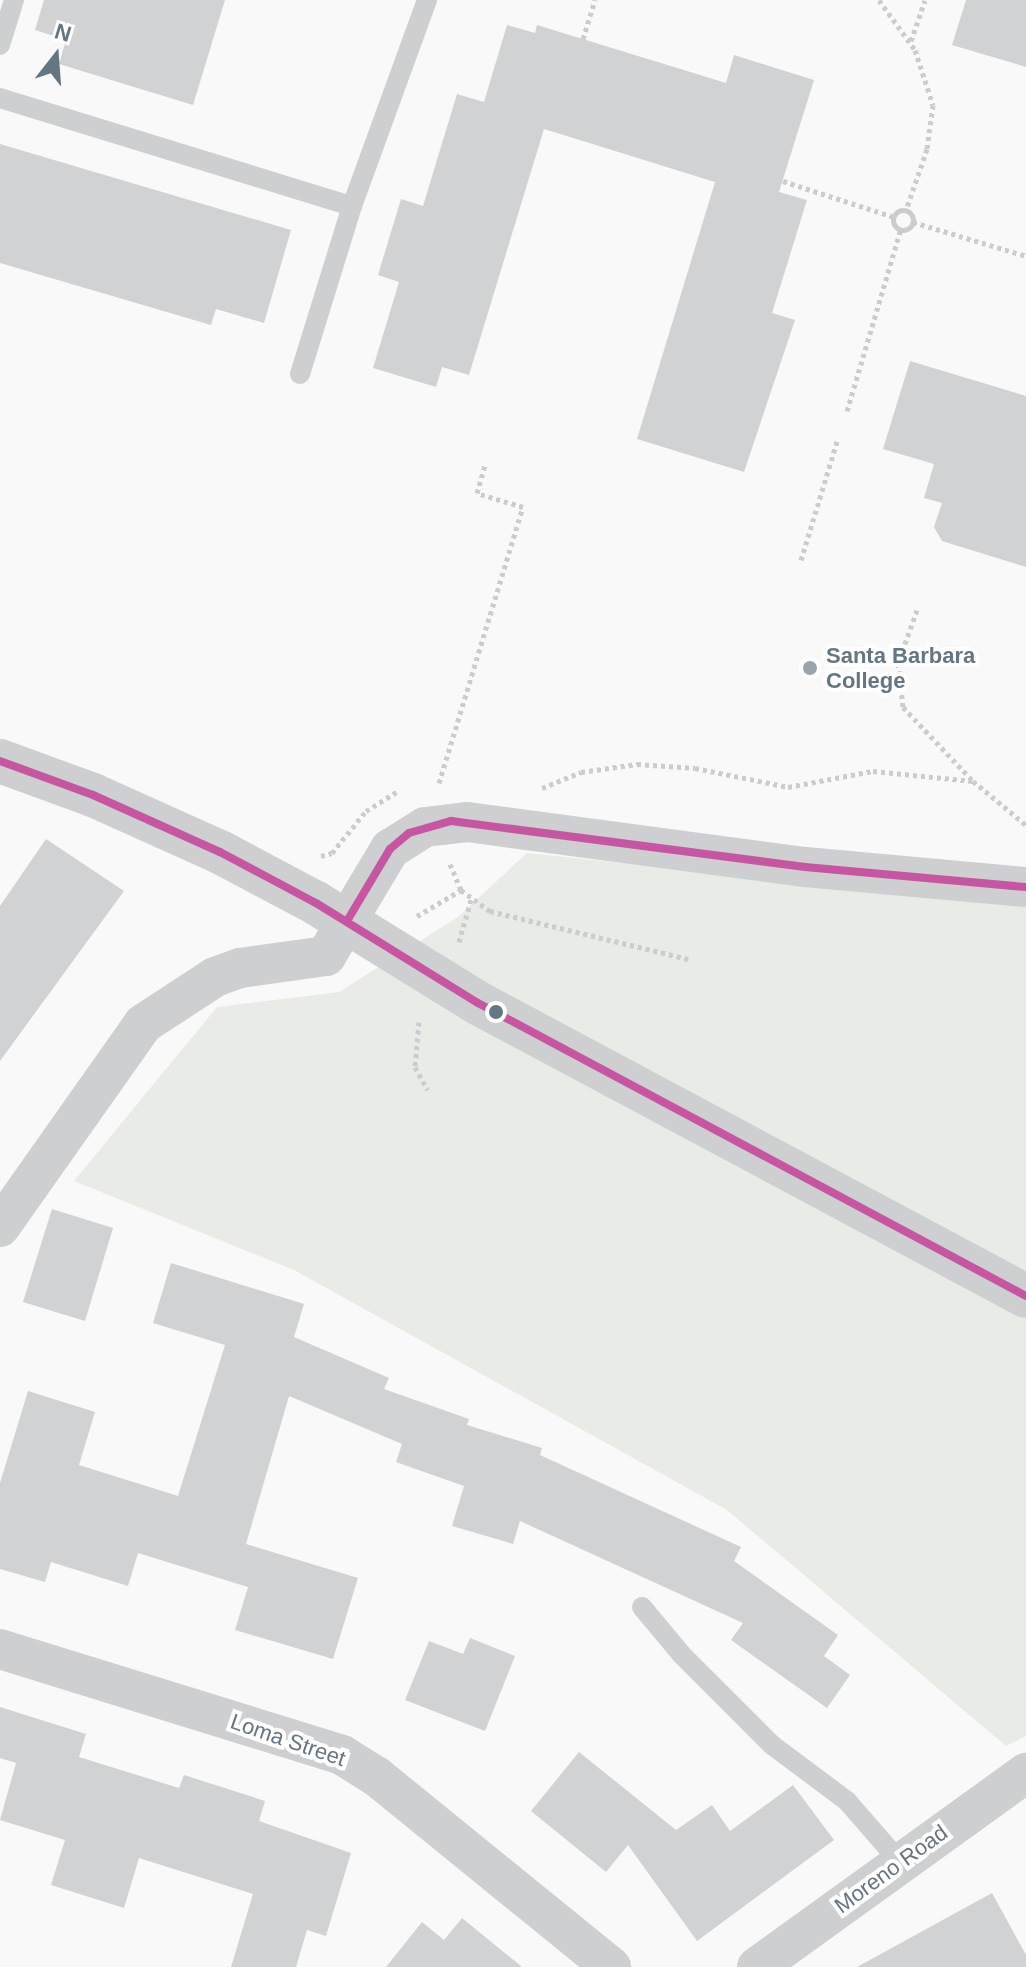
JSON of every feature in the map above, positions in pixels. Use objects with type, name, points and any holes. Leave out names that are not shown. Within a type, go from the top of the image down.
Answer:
[{"type":"street","points":[[0,761],[158,823],[347,921],[478,1003],[1026,1296]]},
{"type":"street","points":[[0,1227],[143,1024],[189,990],[240,968],[326,956],[390,849],[444,798],[1026,887]]},
{"type":"street","name":"Loma Street","points":[[0,1649],[342,1755],[376,1776],[611,1967]]},
{"type":"street","name":"Moreno Road","points":[[757,1967],[1026,1773]]},
{"type":"lane","points":[[0,45],[14,0]]},
{"type":"lane","points":[[300,374],[352,206],[427,0]]},
{"type":"lane","points":[[0,98],[352,206]]},
{"type":"lane","points":[[642,1607],[749,1723],[847,1801],[900,1862]]},
{"type":"path","points":[[583,39],[595,0]]},
{"type":"path","points":[[879,0],[911,42],[930,90],[933,117],[906,210],[894,217]]},
{"type":"path","points":[[911,42],[925,0]]},
{"type":"path","points":[[783,181],[894,217],[901,229]]},
{"type":"path","points":[[906,210],[913,222],[1026,256]]},
{"type":"path","points":[[847,411],[901,229],[913,222]]},
{"type":"path","points":[[801,560],[838,438]]},
{"type":"path","points":[[440,777],[523,507],[477,493],[485,465]]},
{"type":"path","points":[[917,610],[898,663],[900,701],[973,781],[1026,825]]},
{"type":"path","points":[[534,788],[581,772],[637,764],[695,768],[788,787],[888,771],[973,781]]},
{"type":"path","points":[[444,798],[461,890],[471,900],[514,919],[688,959]]},
{"type":"path","points":[[415,916],[461,890]]},
{"type":"path","points":[[463,928],[471,900]]},
{"type":"path","points":[[419,1022],[415,1067],[428,1090]]},
{"type":"shaded area","points":[[527,853],[1026,905],[1026,1736],[1006,1746],[727,1510],[294,1270],[74,1181],[217,1007],[339,992],[458,917]]},
{"type":"building","points":[[44,0],[225,0],[193,105],[59,64],[66,40],[35,30]]},
{"type":"building","points":[[966,0],[1026,0],[1026,67],[952,45]]},
{"type":"building","points":[[507,25],[535,33],[537,25],[726,83],[734,55],[814,80],[779,192],[807,200],[772,313],[795,320],[744,472],[637,439],[715,182],[544,129],[469,375],[442,367],[436,387],[373,368],[399,282],[378,275],[401,199],[423,206],[457,94],[484,102]]},
{"type":"building","points":[[0,144],[291,230],[264,323],[216,309],[211,325],[0,263]]},
{"type":"building","points":[[910,361],[1026,396],[1026,567],[942,541],[934,527],[942,503],[924,498],[934,464],[883,449]]},
{"type":"building","points":[[46,839],[124,891],[0,1061],[0,906]]},
{"type":"building","points":[[52,1209],[113,1228],[85,1321],[23,1302]]},
{"type":"building","points":[[171,1263],[304,1304],[294,1337],[389,1378],[384,1389],[469,1419],[467,1425],[542,1448],[540,1455],[741,1547],[734,1561],[838,1635],[824,1656],[850,1675],[827,1708],[731,1640],[743,1623],[520,1521],[513,1544],[452,1526],[464,1486],[396,1462],[402,1444],[289,1396],[246,1544],[358,1578],[333,1659],[235,1630],[248,1587],[138,1553],[128,1586],[51,1562],[45,1582],[0,1569],[0,1483],[28,1391],[95,1412],[79,1465],[178,1496],[225,1345],[153,1323]]},
{"type":"building","points":[[470,1638],[515,1656],[485,1731],[405,1700],[429,1641],[463,1654]]},
{"type":"building","points":[[0,1707],[86,1734],[79,1757],[179,1788],[184,1775],[265,1801],[259,1821],[351,1853],[326,1936],[307,1930],[296,1967],[231,1967],[253,1894],[139,1858],[124,1908],[51,1885],[65,1840],[0,1820],[16,1763],[0,1758]]},
{"type":"building","points":[[579,1752],[676,1830],[712,1805],[730,1831],[793,1785],[834,1840],[697,1941],[628,1845],[606,1872],[531,1811]]},
{"type":"building","points":[[992,1893],[1026,1955],[1026,1967],[857,1967]]},
{"type":"building","points":[[462,1918],[522,1967],[386,1967],[422,1922],[444,1940]]},
{"type":"transit line","points":[[0,761],[93,795],[220,852],[316,903],[478,1003],[1026,1296]]},
{"type":"transit line","points":[[347,921],[390,849],[409,833],[451,821],[805,867],[1026,887]]},
{"type":"place","name":"Santa Barbara College","points":[[810,668]]}]
